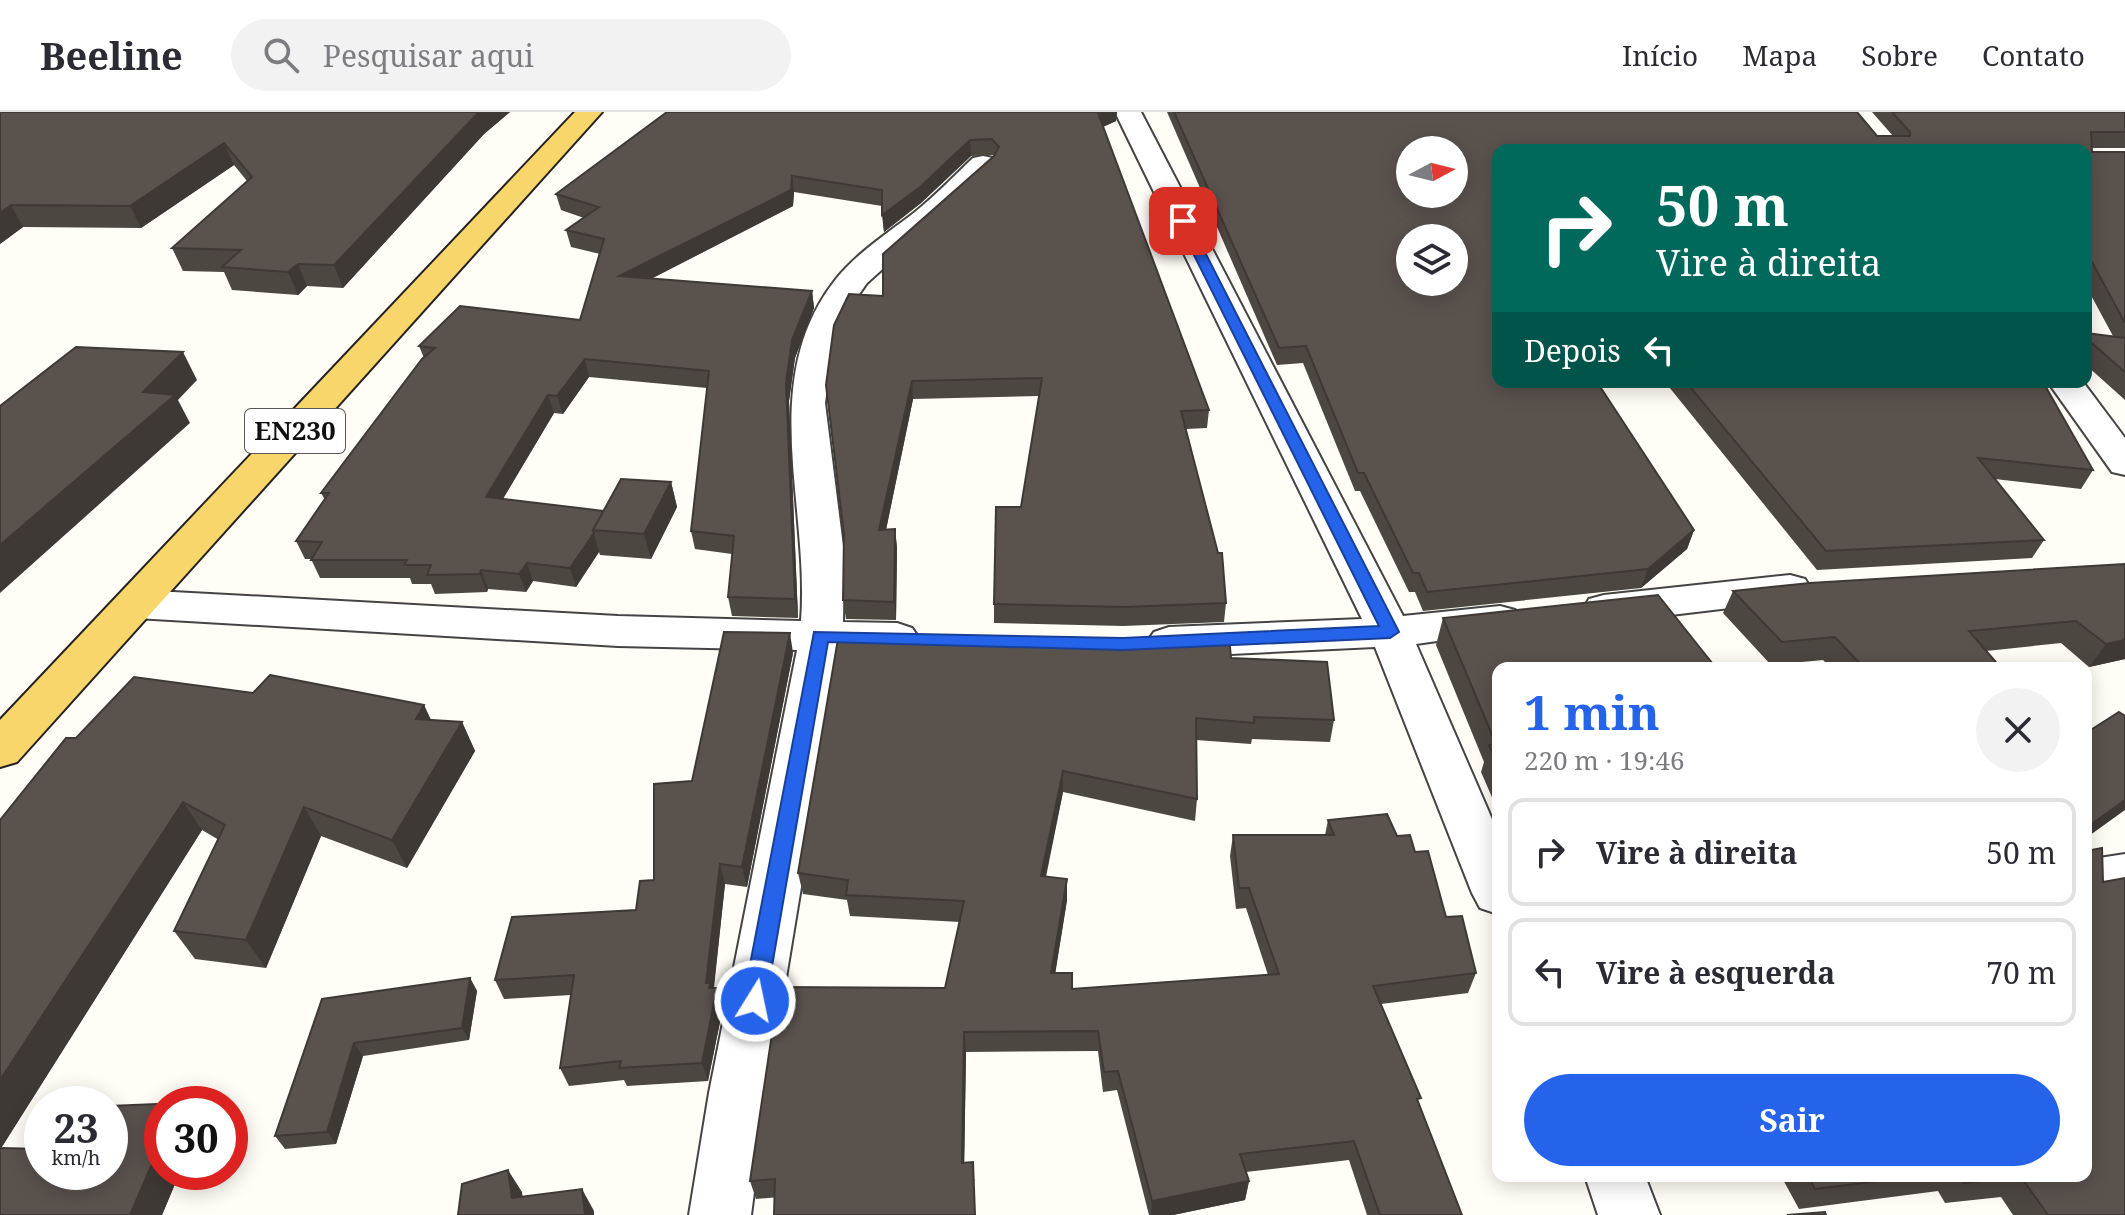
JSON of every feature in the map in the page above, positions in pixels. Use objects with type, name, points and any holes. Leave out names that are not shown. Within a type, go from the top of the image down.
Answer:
[{"type":"main road","name":"EN230","points":[[0,750],[589,112]]},
{"type":"street","points":[[1128,112],[1390,632],[1492,878]]},
{"type":"street","points":[[720,1215],[738,1093],[821,636],[825,589],[821,528],[809,463],[808,381],[823,325],[846,287],[883,249],[928,216],[983,164]]},
{"type":"street","points":[[2069,388],[2125,464]]},
{"type":"street","points":[[1123,644],[1390,632],[1830,587]]},
{"type":"street","points":[[136,604],[618,631],[932,639]]},
{"type":"street","points":[[2092,880],[2125,874]]},
{"type":"building","points":[[0,112],[479,112],[334,265],[298,264],[288,272],[222,267],[241,250],[172,248],[252,177],[224,143],[130,206],[11,205],[0,213]]},
{"type":"building","points":[[667,112],[1102,112],[1098,113],[1209,410],[1181,411],[1218,553],[1222,553],[1226,603],[1124,607],[994,604],[996,507],[1021,507],[1042,378],[912,381],[879,530],[895,529],[894,602],[843,600],[844,535],[826,385],[834,325],[849,294],[883,296],[883,254],[994,156],[999,147],[992,139],[970,140],[920,187],[882,215],[882,190],[792,176],[791,190],[619,276],[812,291],[792,340],[786,383],[795,599],[728,597],[734,536],[691,531],[709,371],[585,359],[557,396],[548,395],[486,497],[604,511],[594,533],[570,568],[527,563],[519,574],[481,570],[480,574],[427,575],[431,565],[404,565],[407,560],[311,560],[322,542],[296,541],[329,493],[321,493],[422,359],[435,348],[419,346],[460,306],[580,320],[604,239],[566,230],[599,207],[556,194]]},
{"type":"building","points":[[1174,112],[1857,112],[1877,136],[1910,136],[1892,112],[2125,112],[2125,132],[2091,132],[2092,144],[1492,144],[1492,388],[1601,388],[1694,530],[1648,569],[1427,592],[1419,573],[1413,573],[1364,473],[1358,473],[1306,346],[1279,348]]},
{"type":"building","points":[[2092,152],[2125,152],[2125,323],[2092,262]]},
{"type":"building","points":[[2092,334],[2125,338],[2125,372],[2092,343]]},
{"type":"building","points":[[76,347],[183,352],[143,392],[175,395],[0,545],[0,406]]},
{"type":"building","points":[[1691,388],[2046,388],[2093,470],[1978,458],[2044,540],[1826,551]]},
{"type":"building","points":[[621,479],[671,482],[644,534],[593,530]]},
{"type":"building","points":[[2125,564],[2125,640],[2106,644],[2076,621],[1969,631],[1996,662],[1858,662],[1835,637],[1782,642],[1733,591],[1810,583]]},
{"type":"building","points":[[1658,595],[1711,662],[1492,662],[1492,734],[1443,618]]},
{"type":"building","points":[[724,632],[790,633],[742,867],[720,864],[706,983],[710,983],[709,988],[717,988],[702,1063],[619,1068],[621,1061],[560,1068],[574,975],[495,980],[512,917],[636,910],[640,881],[654,880],[654,784],[692,781]]},
{"type":"building","points":[[839,633],[1124,641],[1229,636],[1231,658],[1327,662],[1334,720],[1254,717],[1254,723],[1196,718],[1197,799],[1063,771],[1041,876],[1067,879],[1051,973],[1072,973],[1072,989],[1279,974],[1249,888],[1239,888],[1233,835],[1334,835],[1328,820],[1387,814],[1397,836],[1410,835],[1415,852],[1428,851],[1446,917],[1462,916],[1476,973],[1373,986],[1421,1098],[1417,1099],[1462,1215],[1380,1215],[1354,1141],[1240,1154],[1249,1181],[1152,1201],[1118,1071],[1104,1072],[1098,1031],[964,1032],[962,1163],[973,1162],[975,1215],[774,1215],[775,1179],[750,1181],[779,987],[945,988],[964,901],[846,895],[848,880],[798,873]]},
{"type":"building","points":[[270,675],[424,705],[416,719],[462,722],[392,840],[304,807],[246,940],[174,931],[225,825],[183,802],[0,1080],[0,820],[66,738],[76,738],[134,677],[253,693]]},
{"type":"building","points":[[2119,712],[2125,716],[2125,800],[2092,824],[2092,729]]},
{"type":"building","points":[[2102,848],[2103,882],[2125,878],[2125,1215],[2048,1215],[2025,1182],[2092,1182],[2092,850]]},
{"type":"building","points":[[470,978],[462,1028],[354,1043],[327,1132],[275,1136],[322,999]]},
{"type":"building","points":[[128,1105],[144,1105],[144,1183],[130,1215],[0,1215],[0,1148],[24,1149],[24,1190],[128,1190]]},
{"type":"building","points":[[508,1170],[512,1198],[582,1189],[585,1215],[458,1215],[462,1184]]},
{"type":"building","points":[[1811,1182],[1871,1182],[1815,1189]]},
{"type":"building","points":[[1825,1212],[1826,1215],[1787,1215]]},
{"type":"route","points":[[755,1001],[821,636],[1123,644],[1390,632],[1183,221]]}]
